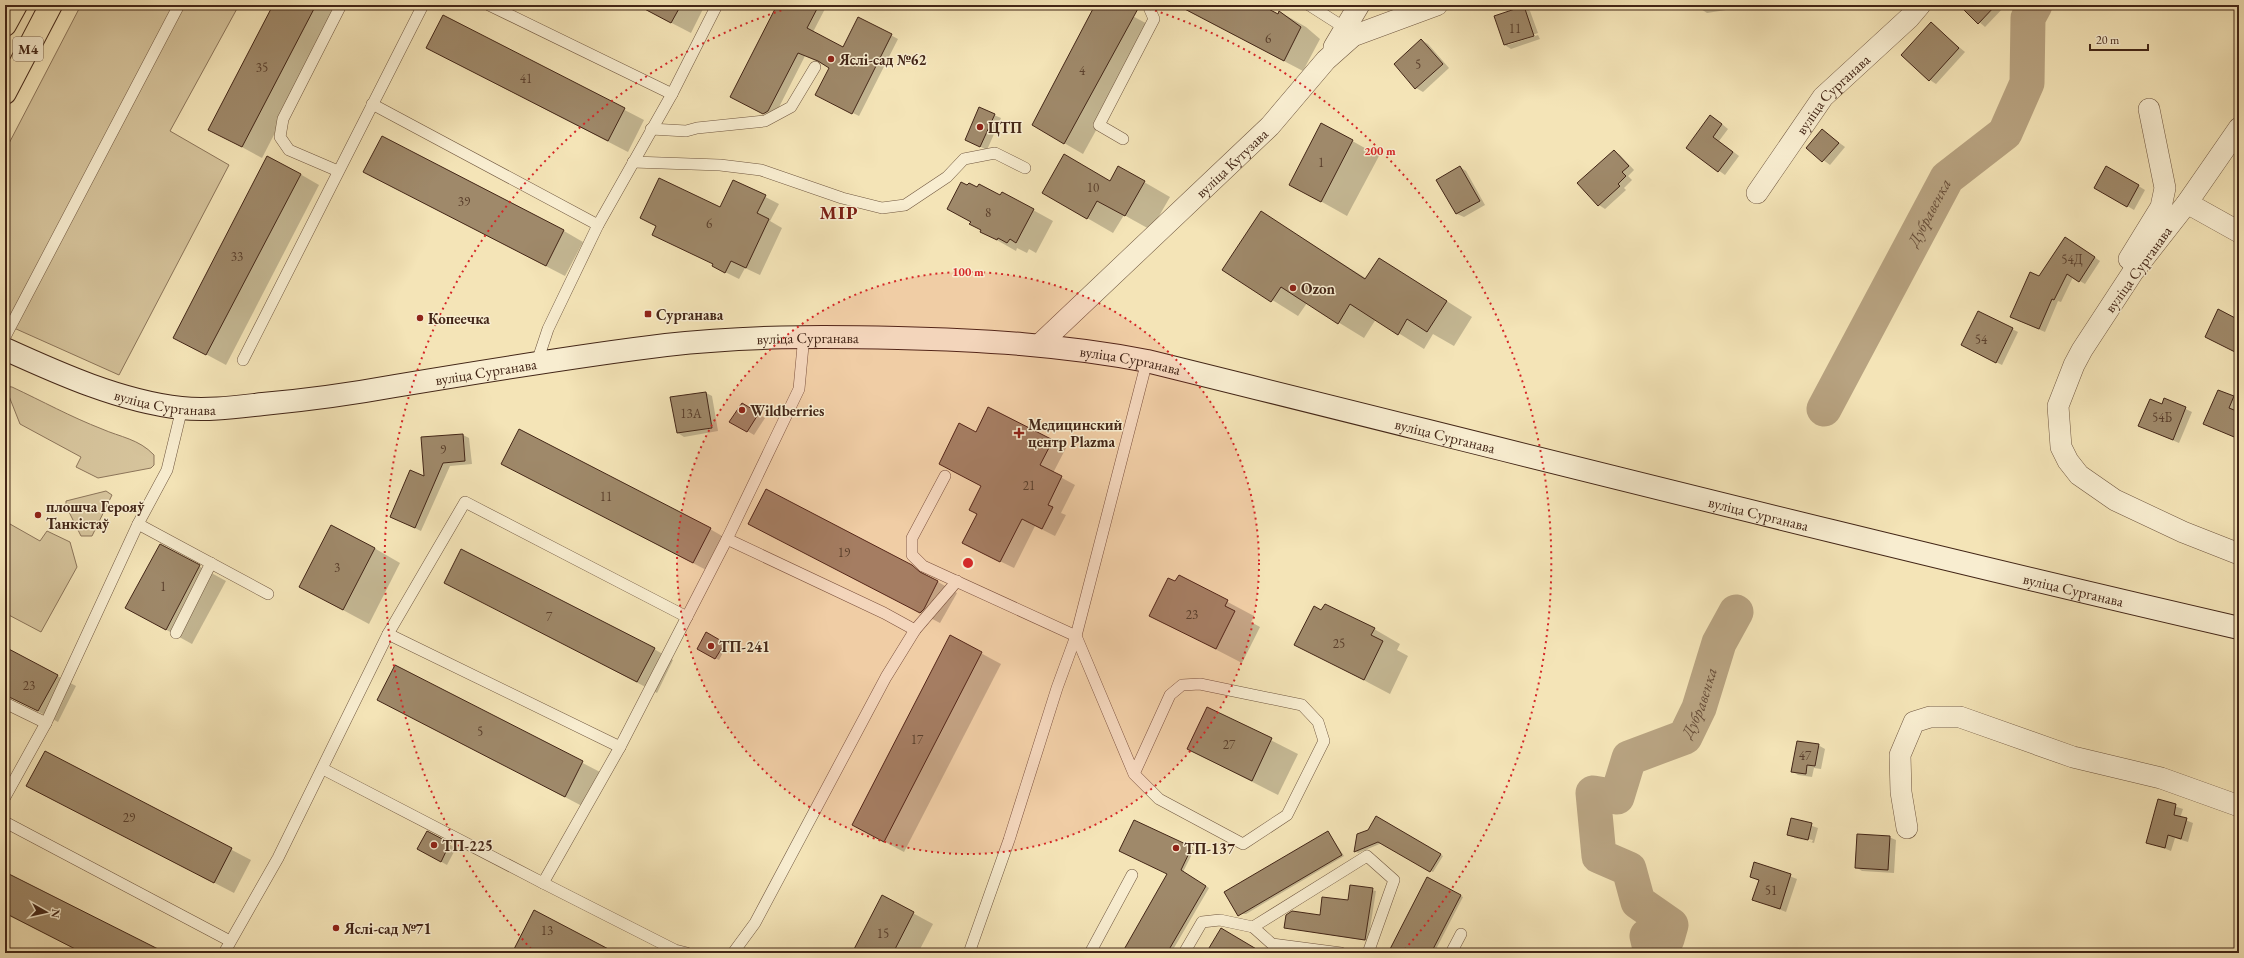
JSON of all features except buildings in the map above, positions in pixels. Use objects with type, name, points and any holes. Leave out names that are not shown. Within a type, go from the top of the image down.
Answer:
[{"type":"main road","name":"М4","points":[[5,25],[16,5]]},
{"type":"main road","name":"М4","points":[[5,93],[51,5]]},
{"type":"main road","name":"вуліца Сурганава","points":[[5,349],[60,374],[100,388],[136,399],[182,408],[229,408],[323,398],[537,362],[718,340],[804,335],[937,339],[1039,345],[1107,353],[1147,361],[1486,445],[1632,483],[1933,555],[2006,574],[2239,628]]},
{"type":"street","points":[[1326,60],[1359,5]]},
{"type":"street","name":"вуліца Кутузава","points":[[1039,345],[1270,126],[1326,60],[1353,36],[1437,5]]},
{"type":"street","name":"вуліца Сурганава","points":[[1757,193],[1823,97],[1909,18],[1920,5]]},
{"type":"street","points":[[2117,297],[2120,273],[2161,207],[2165,188],[2149,109]]},
{"type":"street","name":"вуліца Сурганава","points":[[2239,128],[2187,203],[2133,272],[2074,365],[2058,406],[2061,447],[2068,461],[2079,475],[2115,500],[2183,532],[2239,554]]},
{"type":"street","points":[[2187,203],[2239,232]]},
{"type":"street","points":[[1907,828],[1901,792],[1900,755],[1914,722],[1930,717],[1960,717],[2073,756],[2162,778],[2239,806]]},
{"type":"lane","points":[[5,337],[179,5]]},
{"type":"lane","points":[[338,171],[289,150],[280,137],[283,119],[341,5]]},
{"type":"lane","points":[[243,360],[423,5]]},
{"type":"lane","points":[[489,5],[672,94]]},
{"type":"lane","points":[[537,362],[548,329],[598,225],[632,162],[672,94],[717,5]]},
{"type":"lane","points":[[1123,139],[1099,125],[1154,19],[1148,5]]},
{"type":"lane","points":[[1309,5],[1345,28]]},
{"type":"lane","points":[[651,129],[686,131],[697,128],[765,121],[791,107],[815,67]]},
{"type":"lane","points":[[372,104],[598,225]]},
{"type":"lane","points":[[632,162],[720,165],[761,170],[842,198],[882,208],[905,205],[947,177],[964,159],[994,153],[1025,168]]},
{"type":"lane","points":[[543,883],[620,747],[727,539],[799,389],[804,335]]},
{"type":"lane","points":[[969,953],[1009,840],[1057,688],[1076,636],[1147,361]]},
{"type":"lane","points":[[5,797],[46,723],[138,524],[167,470],[182,408]]},
{"type":"lane","points":[[944,476],[912,538],[912,555],[923,566],[1076,636],[1134,774],[1159,799],[1243,844],[1287,815],[1324,741],[1318,722],[1302,705],[1200,684],[1182,685],[1170,695],[1134,774]]},
{"type":"lane","points":[[224,953],[278,858],[388,634],[464,502],[687,617]]},
{"type":"lane","points":[[138,524],[268,594]]},
{"type":"lane","points":[[727,539],[884,613],[915,630]]},
{"type":"lane","points":[[176,633],[212,564]]},
{"type":"lane","points":[[733,953],[755,923],[886,677],[915,630],[957,581]]},
{"type":"lane","points":[[388,634],[620,747]]},
{"type":"lane","points":[[5,703],[46,723]]},
{"type":"lane","points":[[322,769],[675,950],[687,953]]},
{"type":"lane","points":[[5,822],[230,941]]},
{"type":"lane","points":[[1253,927],[1367,856],[1394,880],[1368,953]]},
{"type":"lane","points":[[1090,953],[1132,876]]},
{"type":"lane","points":[[1184,953],[1202,922],[1220,920],[1253,927],[1272,944],[1341,953]]},
{"type":"lane","points":[[1451,953],[1461,934]]},
{"type":"shaded area","points":[[81,5],[239,5],[170,131],[229,165],[119,375],[5,324],[5,151]]},
{"type":"shaded area","points":[[5,386],[12,387],[79,419],[142,445],[154,455],[154,465],[151,468],[98,478],[76,467],[81,457],[20,424]]},
{"type":"shaded area","points":[[106,491],[112,495],[92,536],[81,536],[66,506],[66,501]]},
{"type":"shaded area","points":[[10,524],[40,541],[47,531],[70,542],[77,567],[41,632],[5,613],[5,533]]},
{"type":"waterway","name":"Дубравенка","points":[[1824,409],[1947,178],[2005,133],[2027,83],[2028,18],[2035,5]]},
{"type":"waterway","name":"Дубравенка","points":[[1651,953],[1647,936],[1667,939],[1671,925],[1638,902],[1629,869],[1599,856],[1593,793],[1617,797],[1629,758],[1685,737],[1699,708],[1719,643],[1736,612]]},
{"type":"place","name":"Яслі-сад №62","points":[[831,59]]},
{"type":"place","name":"ЦТП","points":[[980,127]]},
{"type":"place","name":"Ozon","points":[[1293,288]]},
{"type":"place","name":"Сурганава","points":[[648,314]]},
{"type":"place","name":"Копеечка","points":[[420,318]]},
{"type":"place","name":"Wildberries","points":[[742,410]]},
{"type":"place","name":"Медицинский центр Plazma","points":[[1019,433]]},
{"type":"place","name":"плошча Герояў Танкістаў","points":[[38,515]]},
{"type":"place","name":"ТП-241","points":[[711,646]]},
{"type":"place","name":"ТП-225","points":[[434,845]]},
{"type":"place","name":"ТП-137","points":[[1176,848]]},
{"type":"place","name":"Яслі-сад №71","points":[[336,928]]},
{"type":"district","name":"МІР","points":[[839,212]]}]
